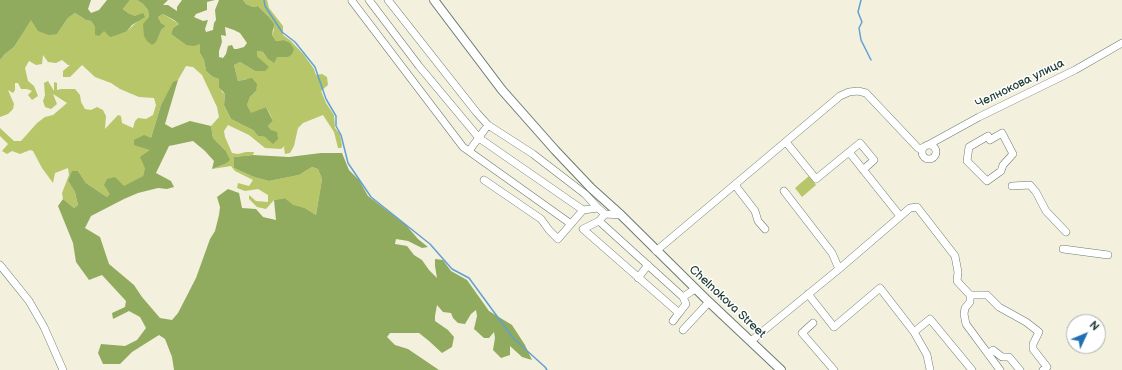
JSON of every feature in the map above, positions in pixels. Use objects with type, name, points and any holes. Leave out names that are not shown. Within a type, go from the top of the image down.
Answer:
[{"type":"main road","name":"Chelnokova Street","points":[[434,0],[502,90],[581,177],[695,289],[782,370]]},
{"type":"street","points":[[369,0],[419,66],[479,138],[583,210]]},
{"type":"street","points":[[388,0],[488,125],[533,154],[585,194],[605,214],[620,215]]},
{"type":"street","points":[[352,1],[463,147],[571,224]]},
{"type":"street","name":"Челнокова улица","points":[[786,142],[840,96],[849,92],[858,91],[866,93],[920,149],[979,117],[1075,70],[1122,43]]},
{"type":"street","points":[[469,151],[488,125]]},
{"type":"street","points":[[1002,133],[1014,154],[1003,165],[1001,171],[988,181],[967,161],[969,147],[989,138],[1002,133]]},
{"type":"street","points":[[656,251],[786,142],[816,179],[860,143],[874,160],[863,170]]},
{"type":"street","points":[[849,152],[900,216]]},
{"type":"street","points":[[484,180],[541,219],[558,238],[583,210],[598,208]]},
{"type":"street","points":[[735,185],[755,211],[758,221],[765,228]]},
{"type":"street","points":[[1012,186],[1030,185],[1036,192],[1046,210],[1066,232]]},
{"type":"street","points":[[784,191],[832,253],[839,269]]},
{"type":"street","points":[[751,341],[839,269],[900,216],[910,208],[917,207],[955,256],[958,272],[957,281],[970,294],[987,295],[999,307],[1026,322],[1039,332],[1033,344],[1033,349],[1047,367],[1044,370]]},
{"type":"street","points":[[605,214],[599,221],[583,229],[678,313]]},
{"type":"street","points":[[599,221],[683,297],[686,304],[673,321]]},
{"type":"street","points":[[1063,249],[1108,255]]},
{"type":"street","points":[[0,264],[29,300],[44,327],[63,370]]},
{"type":"street","points":[[638,278],[648,265]]},
{"type":"street","points":[[808,294],[834,327],[880,288],[914,332],[927,356],[930,370]]},
{"type":"street","points":[[683,297],[695,289]]},
{"type":"street","points":[[970,294],[970,302],[965,308],[964,314],[966,324],[1000,370]]},
{"type":"street","points":[[683,330],[709,302]]},
{"type":"street","points":[[914,332],[930,319],[972,370]]},
{"type":"street","points":[[813,323],[802,333],[834,370]]},
{"type":"street","points":[[988,354],[993,350],[1002,357],[1009,357],[1020,370]]},
{"type":"green space","points":[[0,0],[91,0],[88,9],[91,13],[99,10],[107,0],[130,0],[123,9],[135,16],[143,13],[145,17],[132,25],[127,31],[110,37],[104,31],[99,36],[95,35],[95,27],[91,21],[86,20],[75,13],[68,18],[57,34],[49,35],[38,31],[31,20],[14,47],[0,60]]},
{"type":"green space","points":[[130,0],[137,0],[143,4],[148,10],[149,17],[161,30],[166,26],[161,23],[158,17],[163,14],[179,24],[173,28],[171,34],[186,45],[200,44],[200,53],[204,60],[206,71],[213,77],[219,79],[222,92],[225,94],[224,105],[231,119],[253,130],[258,136],[265,137],[270,140],[271,130],[268,126],[273,121],[270,114],[266,107],[251,114],[247,105],[250,97],[256,91],[247,79],[238,81],[234,65],[240,62],[255,71],[268,67],[257,56],[257,51],[263,52],[267,58],[283,56],[288,57],[283,40],[276,41],[272,35],[274,30],[268,16],[258,6],[253,7],[246,4],[243,0],[267,0],[269,8],[283,26],[283,35],[304,55],[314,69],[316,75],[322,74],[327,77],[328,85],[321,91],[326,103],[334,115],[335,128],[340,134],[342,146],[341,148],[338,148],[334,132],[323,115],[303,123],[298,128],[294,146],[290,153],[285,154],[285,146],[281,149],[265,148],[249,135],[228,125],[224,131],[225,137],[232,153],[238,154],[254,152],[253,155],[234,157],[234,168],[254,177],[269,181],[299,175],[312,167],[318,169],[322,179],[316,215],[305,208],[293,206],[285,198],[274,200],[266,209],[257,207],[249,199],[249,195],[256,201],[268,202],[268,195],[258,189],[245,191],[237,188],[238,183],[249,186],[253,180],[235,171],[231,166],[212,169],[225,164],[225,150],[213,138],[211,126],[219,117],[217,107],[202,75],[193,67],[186,66],[178,80],[173,83],[161,105],[151,138],[150,150],[143,176],[107,197],[86,183],[78,171],[68,181],[75,192],[78,205],[74,208],[63,199],[62,193],[69,175],[68,168],[55,173],[53,183],[42,168],[33,151],[30,150],[20,154],[12,151],[7,154],[2,151],[8,144],[0,136],[0,128],[14,141],[21,141],[37,123],[45,117],[53,115],[67,103],[53,94],[57,104],[51,109],[45,107],[43,101],[45,95],[44,83],[48,81],[54,91],[54,82],[57,83],[57,90],[75,89],[80,95],[81,102],[85,109],[91,110],[97,107],[103,110],[106,116],[105,129],[118,115],[121,116],[122,123],[133,128],[135,121],[138,118],[146,119],[153,115],[156,105],[154,98],[139,97],[120,89],[111,83],[95,77],[82,65],[70,77],[63,77],[63,71],[70,65],[62,60],[56,63],[48,62],[43,55],[42,64],[36,65],[29,61],[25,68],[28,81],[34,86],[38,96],[32,100],[28,95],[32,91],[21,89],[18,83],[15,83],[15,90],[13,93],[8,90],[14,104],[13,109],[8,114],[0,117],[0,60],[14,47],[31,19],[57,34],[68,18],[75,13],[86,20],[91,21],[95,27],[104,30],[127,31],[138,21],[135,16],[123,9]]},
{"type":"green space","points":[[137,0],[168,0],[163,5],[168,5],[177,11],[177,7],[182,0],[215,0],[207,2],[207,10],[196,14],[194,17],[203,21],[208,20],[205,29],[206,32],[213,30],[216,20],[215,10],[219,0],[243,0],[246,4],[253,7],[258,6],[268,16],[274,24],[272,35],[276,41],[283,40],[290,43],[294,49],[292,54],[288,57],[277,57],[274,63],[267,58],[263,52],[257,51],[257,56],[269,67],[265,71],[255,71],[240,62],[234,65],[238,81],[252,78],[257,84],[256,91],[250,97],[247,105],[251,113],[266,107],[273,121],[268,126],[271,130],[277,132],[278,139],[273,144],[265,137],[258,136],[253,130],[231,119],[224,105],[225,94],[219,87],[219,79],[213,77],[206,71],[204,60],[200,53],[200,44],[194,46],[186,45],[171,34],[173,28],[179,24],[163,14],[158,17],[161,23],[166,26],[161,30],[156,42],[152,45],[147,41],[144,36],[143,24],[149,17],[148,10]],"holes":[[[225,27],[240,33],[247,43],[244,47],[237,49],[234,49],[232,45],[228,46],[226,54],[223,58],[219,57],[222,42],[221,35],[226,36]]]},
{"type":"green space","points":[[178,80],[165,124],[172,128],[190,121],[211,126],[213,138],[225,150],[230,160],[225,164],[212,169],[214,161],[193,141],[169,146],[156,173],[171,181],[174,187],[167,189],[158,188],[138,193],[124,199],[91,216],[85,228],[100,237],[109,264],[134,285],[160,318],[172,320],[178,313],[196,278],[210,239],[215,231],[220,207],[217,197],[228,189],[239,193],[242,208],[256,209],[263,217],[276,220],[274,200],[285,198],[293,205],[305,208],[316,215],[322,179],[318,169],[312,167],[299,175],[269,181],[254,177],[234,168],[234,157],[253,155],[289,157],[321,153],[342,153],[349,170],[359,180],[368,196],[406,225],[418,239],[428,247],[422,248],[408,241],[396,239],[395,244],[407,246],[414,255],[422,260],[437,278],[435,259],[443,260],[451,271],[467,280],[489,311],[512,325],[525,345],[532,360],[522,357],[510,346],[510,355],[501,358],[493,350],[495,338],[494,332],[489,338],[484,338],[474,329],[477,316],[476,310],[471,314],[465,324],[458,323],[453,318],[451,313],[443,312],[437,305],[435,321],[448,330],[454,337],[452,347],[442,353],[419,333],[390,333],[387,337],[395,345],[408,349],[439,370],[174,370],[172,357],[165,339],[159,335],[132,352],[120,364],[103,364],[98,353],[101,344],[125,346],[137,340],[146,328],[140,317],[129,311],[113,319],[112,313],[125,307],[126,301],[102,275],[89,280],[76,262],[73,243],[58,206],[63,199],[74,208],[78,205],[75,192],[68,181],[72,171],[78,171],[86,183],[107,197],[110,194],[104,185],[107,179],[115,177],[124,186],[143,176],[145,168],[140,157],[150,150],[134,145],[134,140],[144,135],[151,138],[161,105],[173,82]]},
{"type":"green space","points":[[809,176],[816,185],[802,197],[795,188]]},
{"type":"waterway","points":[[264,0],[265,6],[282,32],[295,42],[315,67],[326,99],[336,116],[336,126],[341,135],[348,163],[371,197],[430,244],[452,269],[469,278],[513,338],[547,370]]},
{"type":"waterway","points":[[861,0],[858,12],[862,22],[859,28],[861,40],[871,60]]}]
